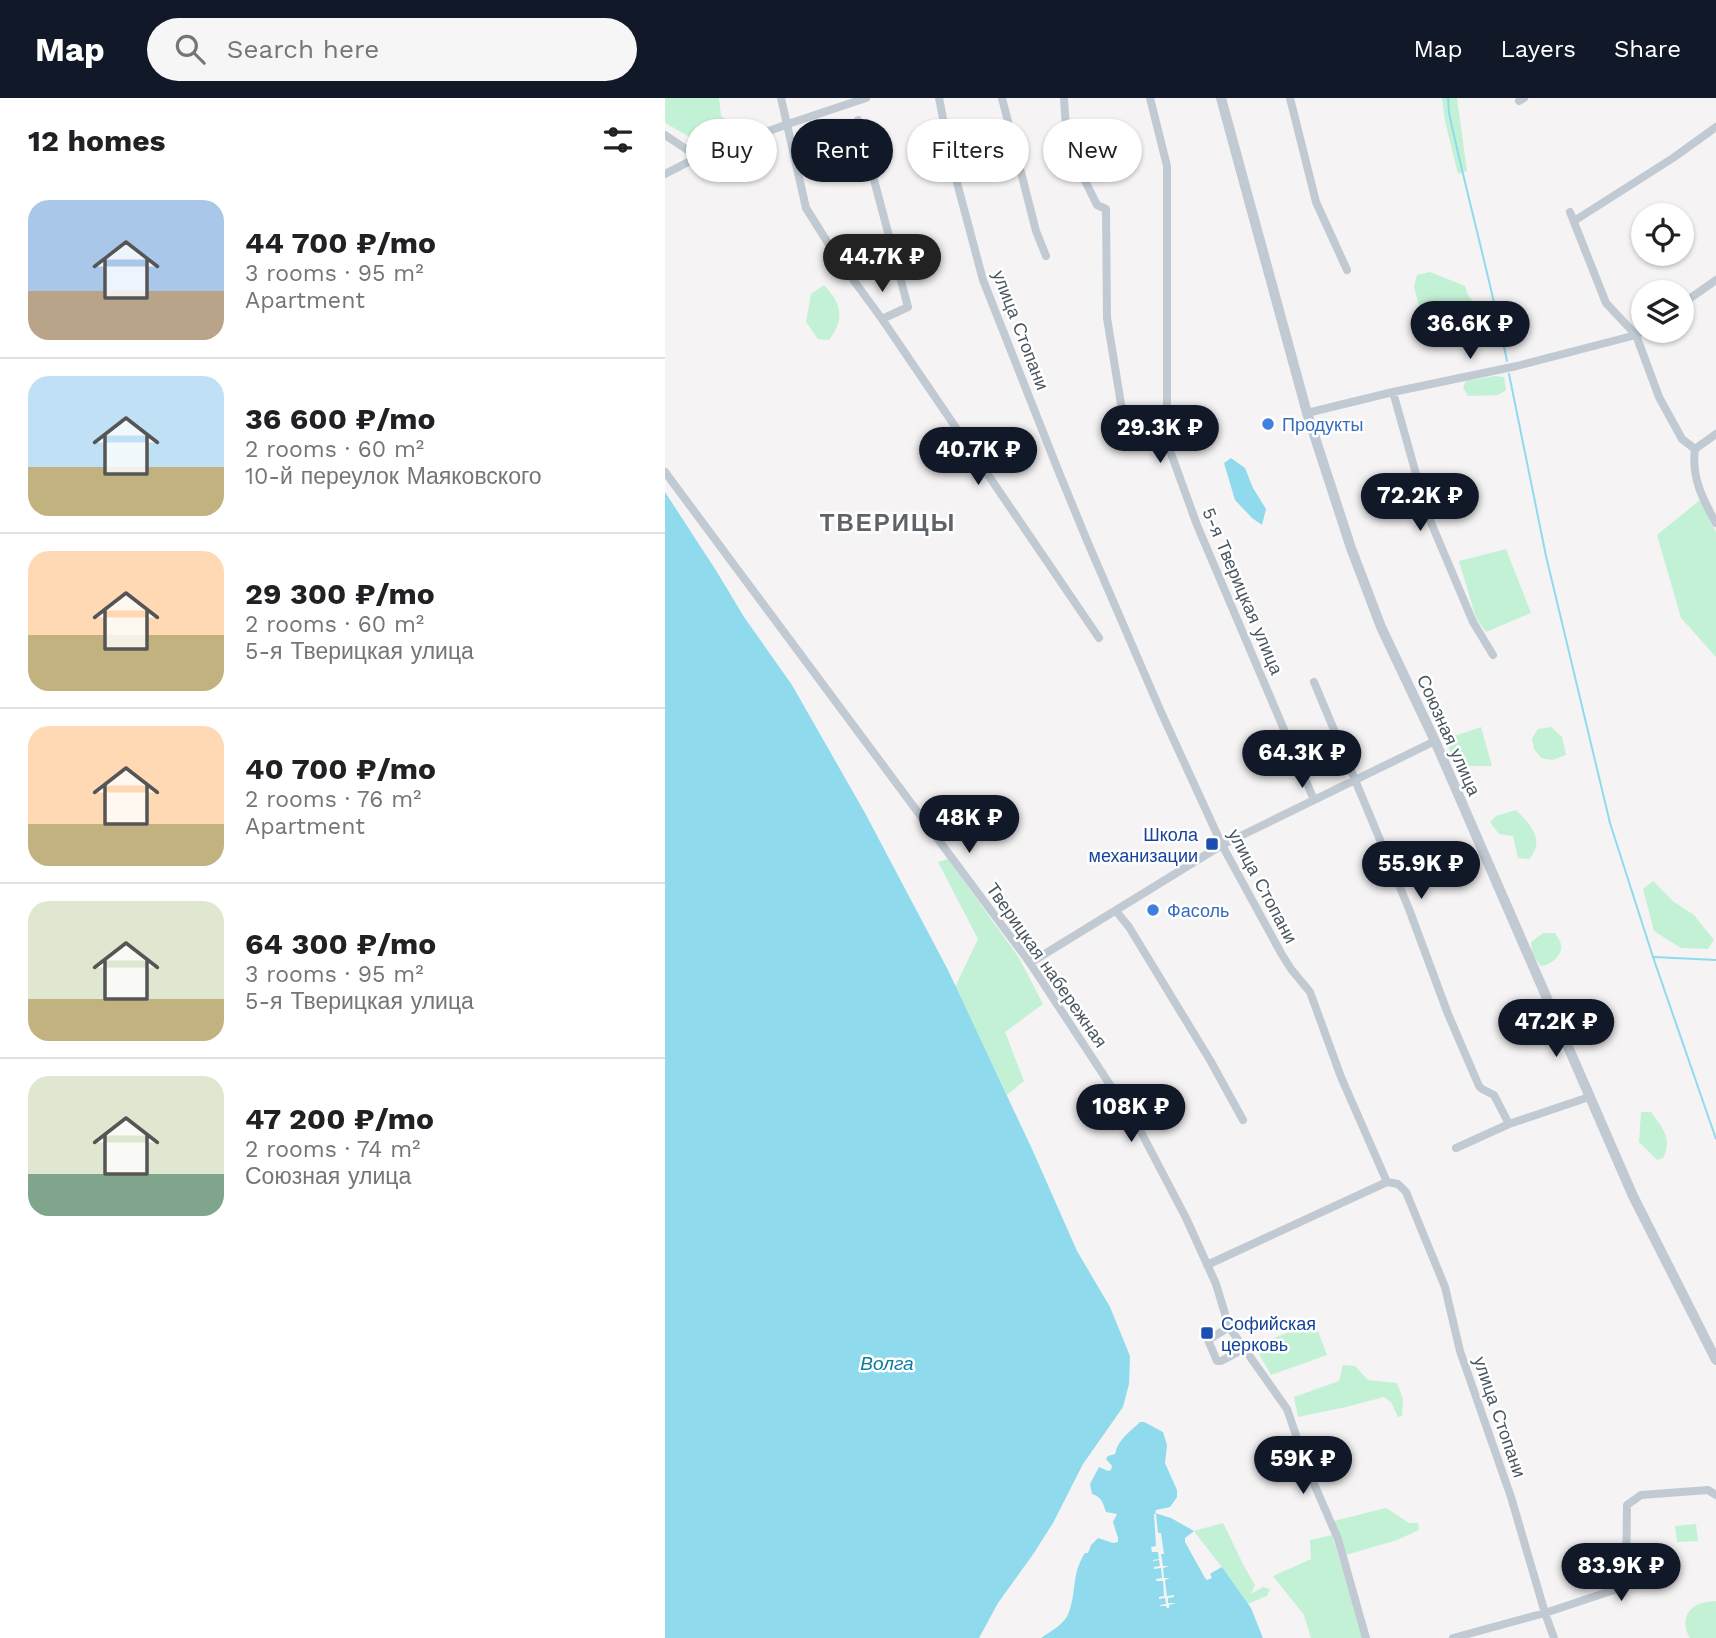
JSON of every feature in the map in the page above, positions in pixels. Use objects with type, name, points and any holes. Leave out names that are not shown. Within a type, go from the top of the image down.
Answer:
[{"type":"street","points":[[781,98],[806,208],[838,259],[882,319],[1098,639]]},
{"type":"street","points":[[777,128],[839,103],[866,98]]},
{"type":"street","name":"улица Стопани","points":[[939,98],[952,164],[983,280],[1088,543],[1222,845],[1281,953],[1310,992],[1341,1077],[1387,1182],[1398,1184],[1406,1192],[1445,1287],[1460,1351],[1511,1497],[1554,1638]]},
{"type":"street","points":[[1002,98],[1036,231],[1047,256]]},
{"type":"street","points":[[1064,98],[1067,144],[1097,205],[1106,209],[1107,318],[1121,404],[1130,435]]},
{"type":"street","name":"5-я Тверицкая улица","points":[[1150,98],[1167,166],[1167,419],[1164,433],[1197,525],[1314,800]]},
{"type":"street","name":"Союзная улица","points":[[1221,98],[1307,413],[1381,627],[1435,741],[1633,1196],[1716,1360]]},
{"type":"street","points":[[1290,98],[1316,202],[1347,270]]},
{"type":"street","points":[[1574,221],[1673,158],[1716,127]]},
{"type":"street","points":[[665,135],[686,149]]},
{"type":"street","points":[[680,165],[683,147]]},
{"type":"street","points":[[665,174],[686,162]]},
{"type":"street","points":[[875,182],[908,307],[882,319]]},
{"type":"street","points":[[1570,212],[1606,303],[1631,324]]},
{"type":"street","points":[[1694,295],[1716,280]]},
{"type":"street","points":[[1307,413],[1517,366],[1631,334]]},
{"type":"street","points":[[1643,343],[1659,397],[1682,439],[1695,449]]},
{"type":"street","points":[[1393,392],[1427,513],[1472,622],[1493,654]]},
{"type":"street","points":[[1695,449],[1716,434]]},
{"type":"street","points":[[1695,449],[1696,478],[1703,500],[1716,523]]},
{"type":"street","name":"Тверицкая набережная","points":[[665,472],[1030,963],[1141,1132],[1186,1218],[1216,1284],[1229,1327],[1287,1409],[1308,1470],[1338,1539],[1367,1638]]},
{"type":"street","points":[[1314,682],[1356,779],[1479,1086],[1494,1096],[1509,1125]]},
{"type":"street","points":[[1030,963],[1222,845],[1435,741]]},
{"type":"street","points":[[1115,911],[1129,927],[1204,1049],[1243,1120]]},
{"type":"street","points":[[1456,1149],[1509,1125],[1589,1097]]},
{"type":"street","points":[[1207,1265],[1387,1182]]},
{"type":"street","points":[[1229,1327],[1208,1340],[1217,1360],[1221,1361],[1244,1349]]},
{"type":"street","points":[[1453,1638],[1545,1613],[1626,1586],[1627,1505],[1641,1494],[1708,1490],[1716,1495]]},
{"type":"green space","points":[[665,98],[719,98],[721,116],[725,119],[686,119],[686,135],[665,122]]},
{"type":"green space","points":[[1442,98],[1457,98],[1467,171],[1458,174],[1445,121]]},
{"type":"green space","points":[[1430,272],[1465,286],[1468,295],[1480,310],[1485,326],[1466,338],[1454,340],[1432,334],[1419,306],[1414,287],[1417,275]]},
{"type":"green space","points":[[824,285],[835,299],[839,312],[838,325],[829,340],[818,339],[806,322],[811,294]]},
{"type":"green space","points":[[1504,377],[1506,390],[1498,395],[1468,396],[1463,387],[1466,381]]},
{"type":"green space","points":[[1700,500],[1716,532],[1716,657],[1681,618],[1657,535]]},
{"type":"green space","points":[[1506,549],[1531,613],[1486,632],[1476,618],[1459,561]]},
{"type":"green space","points":[[1481,727],[1492,766],[1466,766],[1453,760],[1446,739]]},
{"type":"green space","points":[[1551,727],[1562,737],[1566,755],[1552,760],[1541,758],[1534,749],[1532,738],[1538,729]]},
{"type":"green space","points":[[1516,810],[1531,827],[1536,839],[1534,852],[1529,859],[1518,858],[1513,836],[1499,834],[1490,822],[1496,816]]},
{"type":"green space","points":[[948,859],[1019,958],[1043,1004],[1005,1032],[1024,1081],[1007,1095],[955,987],[978,939],[938,862]]},
{"type":"green space","points":[[1653,881],[1674,902],[1694,915],[1714,940],[1708,949],[1681,948],[1654,931],[1643,889]]},
{"type":"green space","points":[[1543,933],[1555,933],[1561,949],[1555,959],[1541,966],[1532,954],[1531,942]]},
{"type":"green space","points":[[1641,1112],[1651,1112],[1665,1134],[1667,1145],[1663,1158],[1657,1160],[1639,1142]]},
{"type":"green space","points":[[1315,1323],[1327,1355],[1271,1375],[1254,1345]]},
{"type":"green space","points":[[1343,1365],[1355,1366],[1368,1380],[1397,1383],[1403,1399],[1402,1416],[1398,1417],[1391,1402],[1384,1397],[1298,1417],[1294,1397],[1339,1381]]},
{"type":"green space","points":[[1386,1508],[1409,1523],[1418,1523],[1419,1530],[1397,1540],[1346,1555],[1334,1521]]},
{"type":"green space","points":[[1223,1523],[1255,1585],[1251,1594],[1263,1587],[1270,1589],[1267,1596],[1248,1604],[1194,1531]]},
{"type":"green space","points":[[1696,1524],[1698,1541],[1677,1542],[1675,1526]]},
{"type":"green space","points":[[1332,1535],[1363,1638],[1311,1638],[1304,1615],[1273,1576],[1311,1559],[1310,1540]]},
{"type":"green space","points":[[1634,1543],[1655,1578],[1632,1579]]},
{"type":"green space","points":[[1716,1601],[1716,1638],[1690,1638],[1685,1624],[1687,1614],[1699,1604]]},
{"type":"water","points":[[1231,458],[1245,468],[1266,509],[1262,525],[1235,500],[1224,463]]},
{"type":"water","name":"Волга","points":[[665,492],[744,617],[792,685],[865,813],[948,970],[1077,1251],[1110,1307],[1130,1356],[1129,1384],[1123,1407],[1083,1464],[1053,1523],[998,1603],[979,1638],[665,1638]]},
{"type":"water","points":[[1140,1422],[1163,1432],[1167,1445],[1165,1463],[1177,1490],[1177,1497],[1170,1507],[1156,1510],[1155,1513],[1171,1518],[1194,1531],[1251,1608],[1263,1638],[1041,1638],[1067,1616],[1078,1568],[1091,1545],[1098,1538],[1118,1542],[1113,1522],[1117,1514],[1106,1512],[1100,1499],[1092,1494],[1090,1484],[1099,1467],[1111,1470],[1112,1466],[1106,1459],[1115,1454],[1122,1440]]},
{"type":"pier","points":[[1154,1514],[1158,1533],[1161,1533],[1163,1566],[1169,1566],[1163,1568],[1164,1578],[1170,1578],[1165,1580],[1167,1596],[1174,1595],[1168,1598],[1168,1603],[1176,1603],[1169,1605],[1169,1608],[1160,1606],[1166,1604],[1165,1598],[1159,1599],[1164,1596],[1163,1581],[1156,1581],[1162,1578],[1161,1568],[1154,1569],[1160,1566],[1159,1560],[1153,1561],[1159,1559],[1158,1552],[1152,1552],[1151,1547],[1156,1546]]},
{"type":"pier","points":[[1194,1531],[1222,1567],[1210,1574],[1212,1578],[1207,1580],[1185,1542],[1185,1538]]},
{"type":"waterway","points":[[1448,98],[1449,113],[1507,361]]},
{"type":"waterway","points":[[1509,374],[1546,556],[1610,823],[1716,1139]]},
{"type":"waterway","points":[[1654,957],[1716,960]]},
{"type":"place","name":"Продукты","points":[[1268,424]]},
{"type":"place","name":"Школа механизации","points":[[1212,844]]},
{"type":"place","name":"Фасоль","points":[[1153,910]]},
{"type":"place","name":"Софийская церковь","points":[[1207,1333]]},
{"type":"district","name":"ТВЕРИЦЫ","points":[[888,523]]}]
